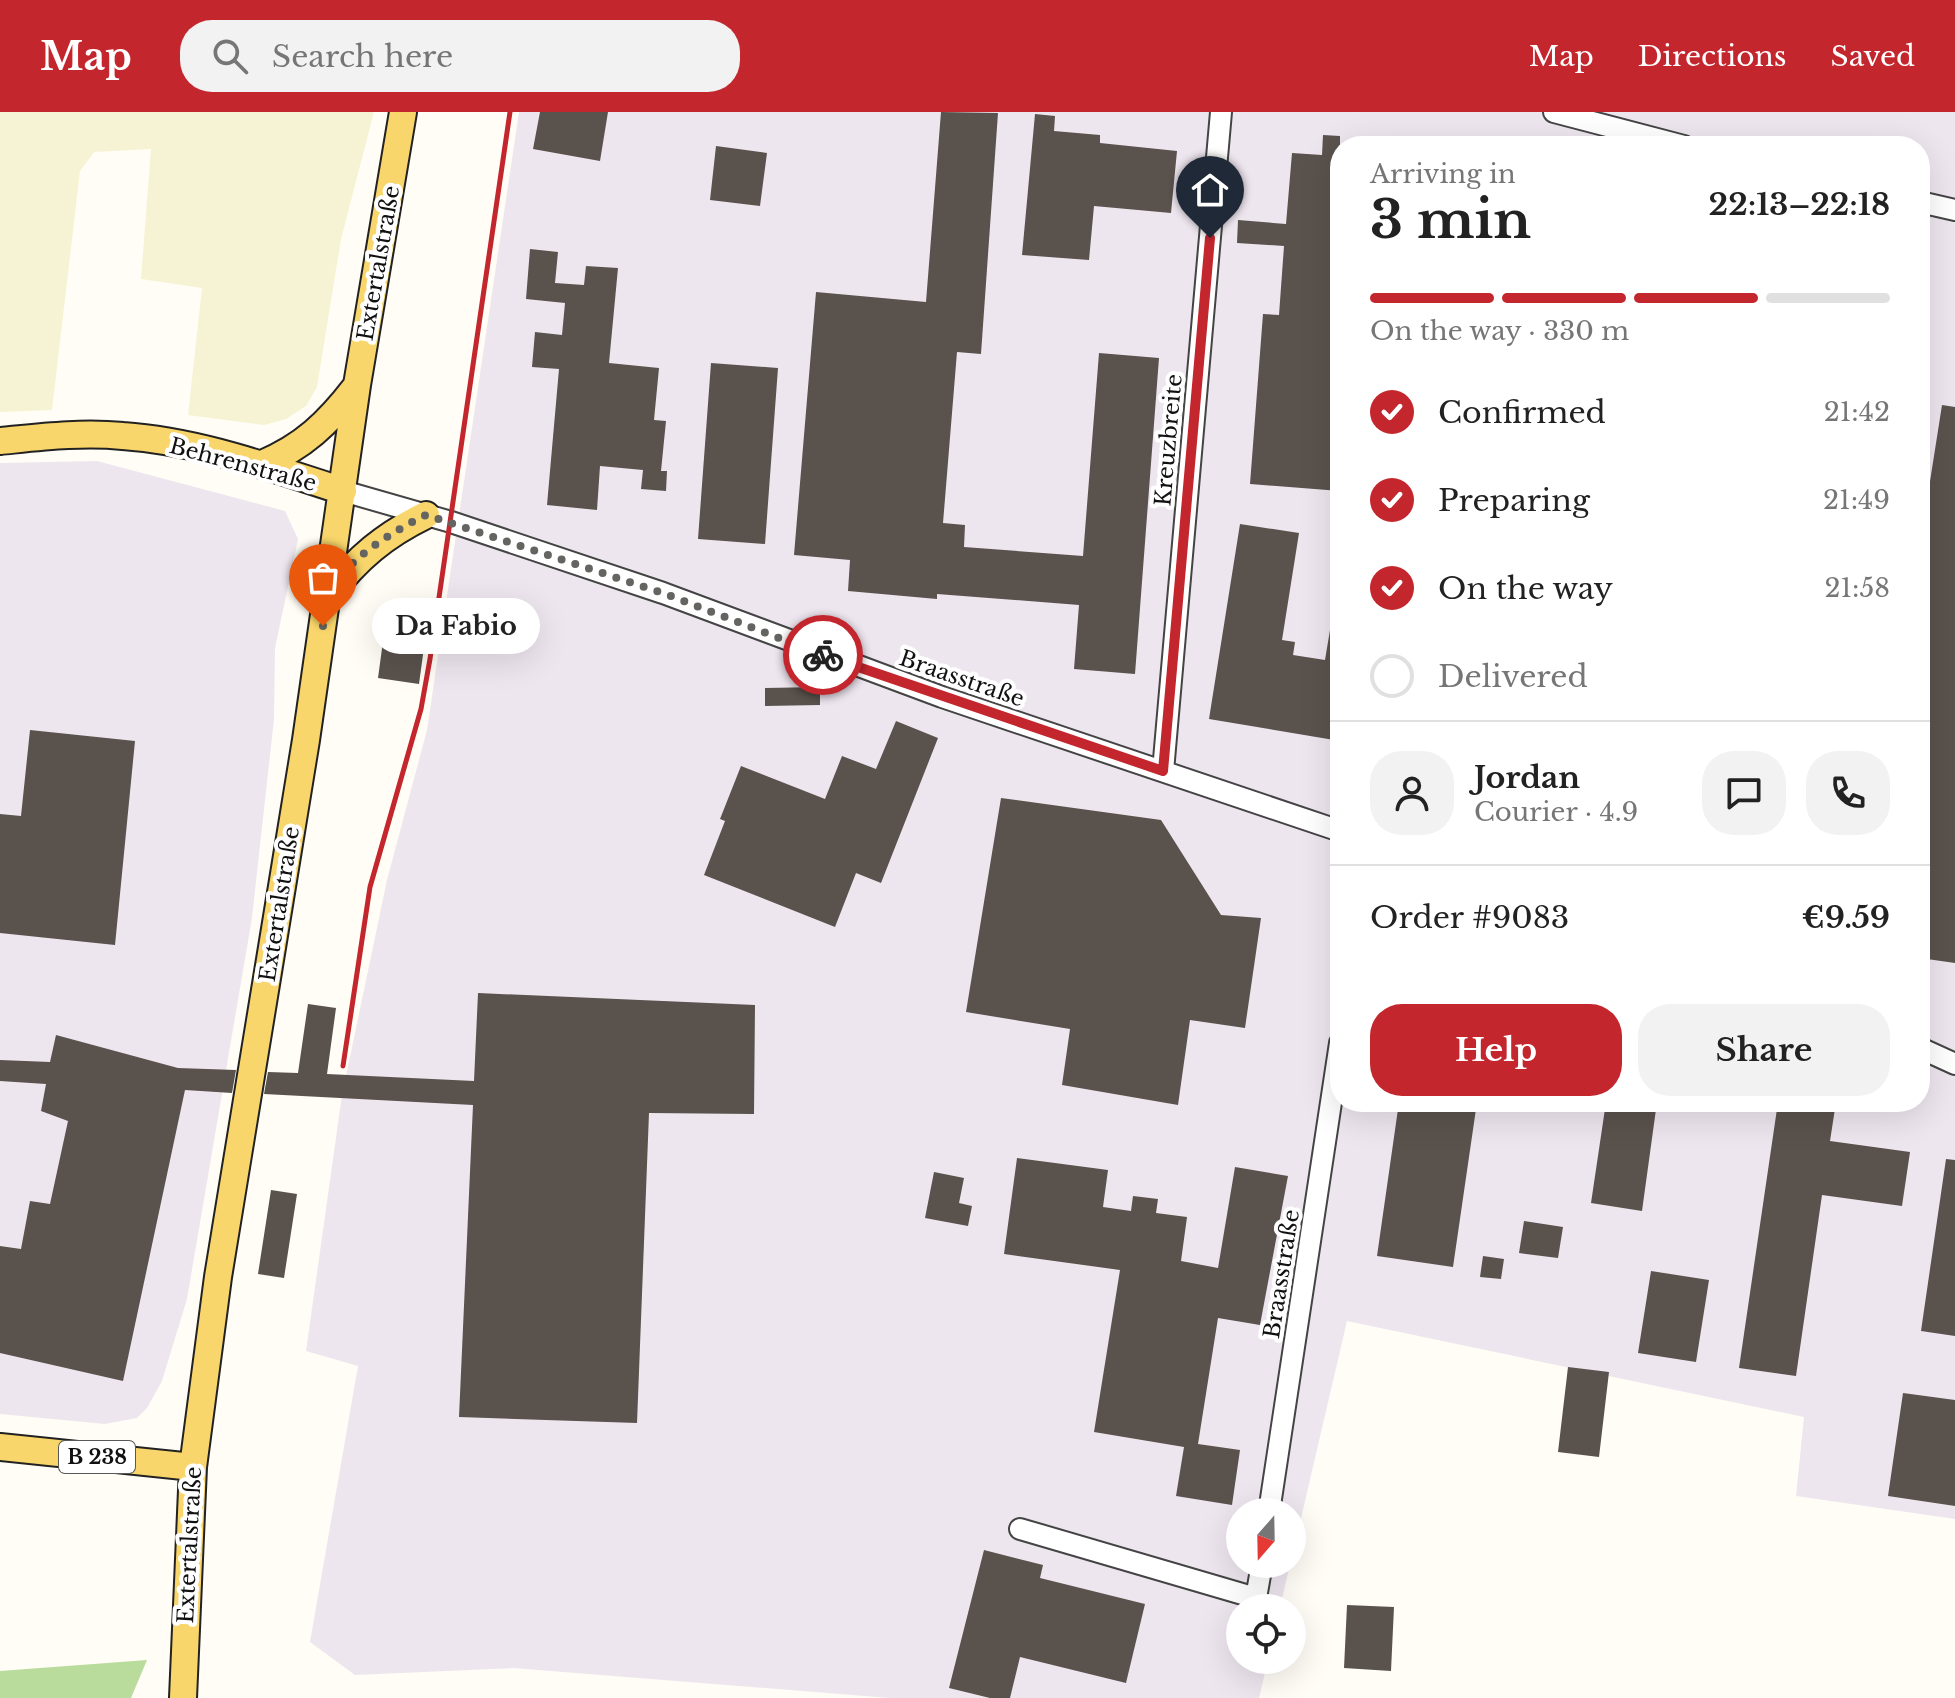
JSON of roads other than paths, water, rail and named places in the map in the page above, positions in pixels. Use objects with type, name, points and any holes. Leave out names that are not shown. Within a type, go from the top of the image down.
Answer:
[{"type":"main road","name":"Extertalstraße","points":[[183,1698],[193,1467],[218,1277],[327,598],[357,385],[403,112]]},
{"type":"main road","points":[[262,464],[292,451],[316,433],[357,385]]},
{"type":"main road","name":"Behrenstraße","points":[[0,441],[75,434],[124,436],[194,447],[262,464],[343,491]]},
{"type":"main road","points":[[327,598],[351,566],[373,545],[426,515]]},
{"type":"main road","name":"B 238","points":[[0,1447],[193,1467]]},
{"type":"street","name":"Kreuzbreite","points":[[1163,771],[1221,112]]},
{"type":"street","points":[[1554,112],[1646,136]]},
{"type":"street","points":[[1930,204],[1955,210]]},
{"type":"street","name":"Braasstraße","points":[[343,491],[663,593],[858,668],[1330,828]]},
{"type":"street","points":[[1930,1053],[1955,1064]]},
{"type":"street","name":"Braasstraße","points":[[1271,1498],[1330,1109]]},
{"type":"street","points":[[1020,1529],[1256,1598],[1260,1578]]},
{"type":"railway","points":[[343,1066],[370,887],[421,709],[430,659],[510,112]]},
{"type":"place","name":"Da Fabio","points":[[323,626]]}]
